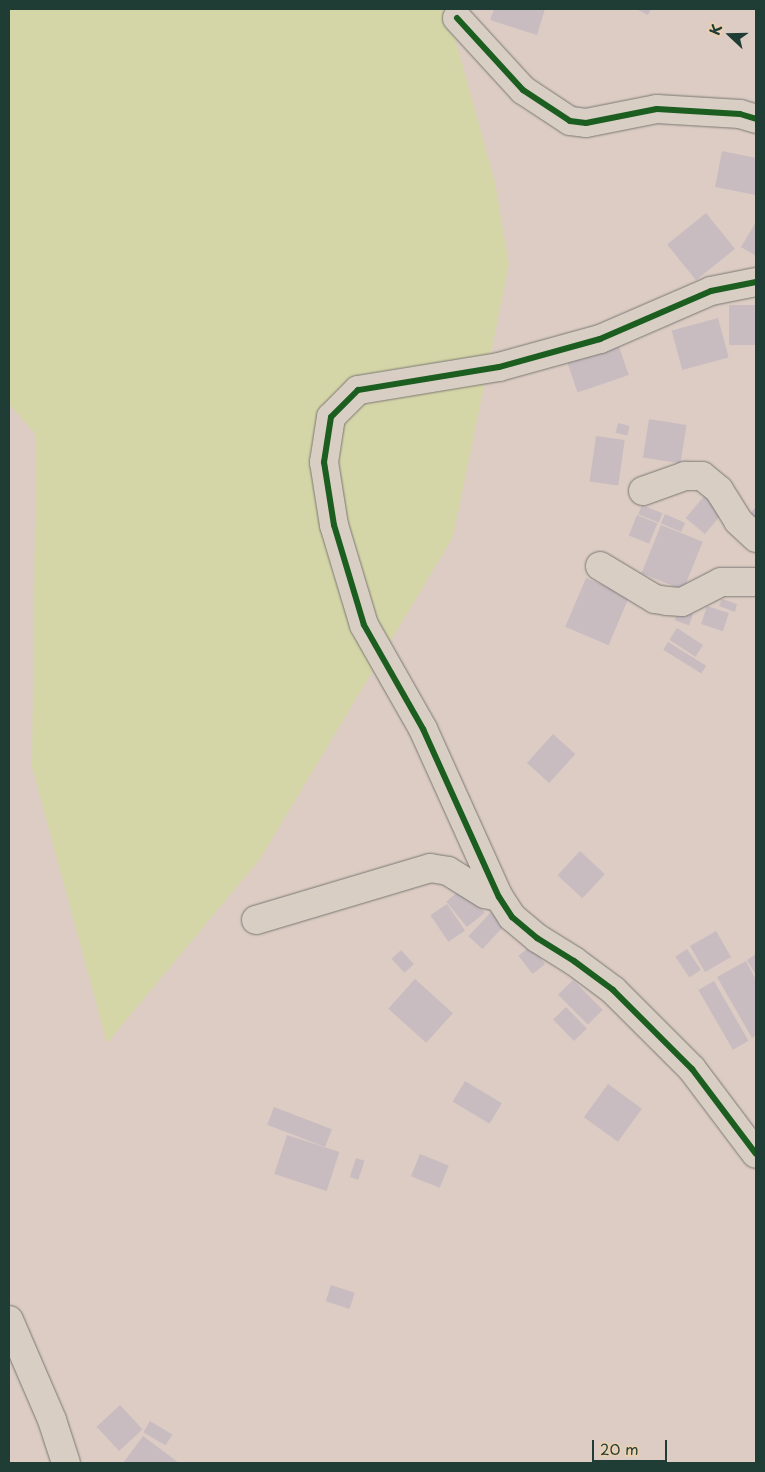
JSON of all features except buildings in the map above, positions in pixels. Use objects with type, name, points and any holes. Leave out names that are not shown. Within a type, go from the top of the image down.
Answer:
[{"type":"street","points":[[457,18],[524,90],[570,121],[586,123],[657,109],[740,114],[756,119]]},
{"type":"street","points":[[756,282],[711,291],[600,339],[500,367],[358,390],[331,417],[324,462],[334,525],[364,625],[423,729],[499,897],[512,917],[537,938],[574,961],[613,990],[692,1069],[756,1154]]},
{"type":"street","points":[[643,491],[685,476],[702,476],[719,490],[738,521],[756,538]]},
{"type":"street","points":[[600,566],[656,599],[667,601],[682,602],[721,582],[756,582]]},
{"type":"street","points":[[256,920],[430,868],[448,871],[485,894],[499,897]]},
{"type":"street","points":[[9,1320],[52,1420],[66,1463]]},
{"type":"green space","points":[[9,9],[447,9],[495,182],[509,265],[453,537],[260,859],[107,1043],[32,767],[36,435],[9,404]]},
{"type":"cycle path","points":[[457,18],[523,90],[570,121],[586,123],[657,109],[740,114],[756,119]]},
{"type":"cycle path","points":[[756,282],[711,291],[600,339],[499,367],[358,390],[331,417],[324,462],[334,525],[364,625],[423,729],[499,897],[512,917],[537,938],[574,961],[613,990],[692,1069],[756,1154]]}]
